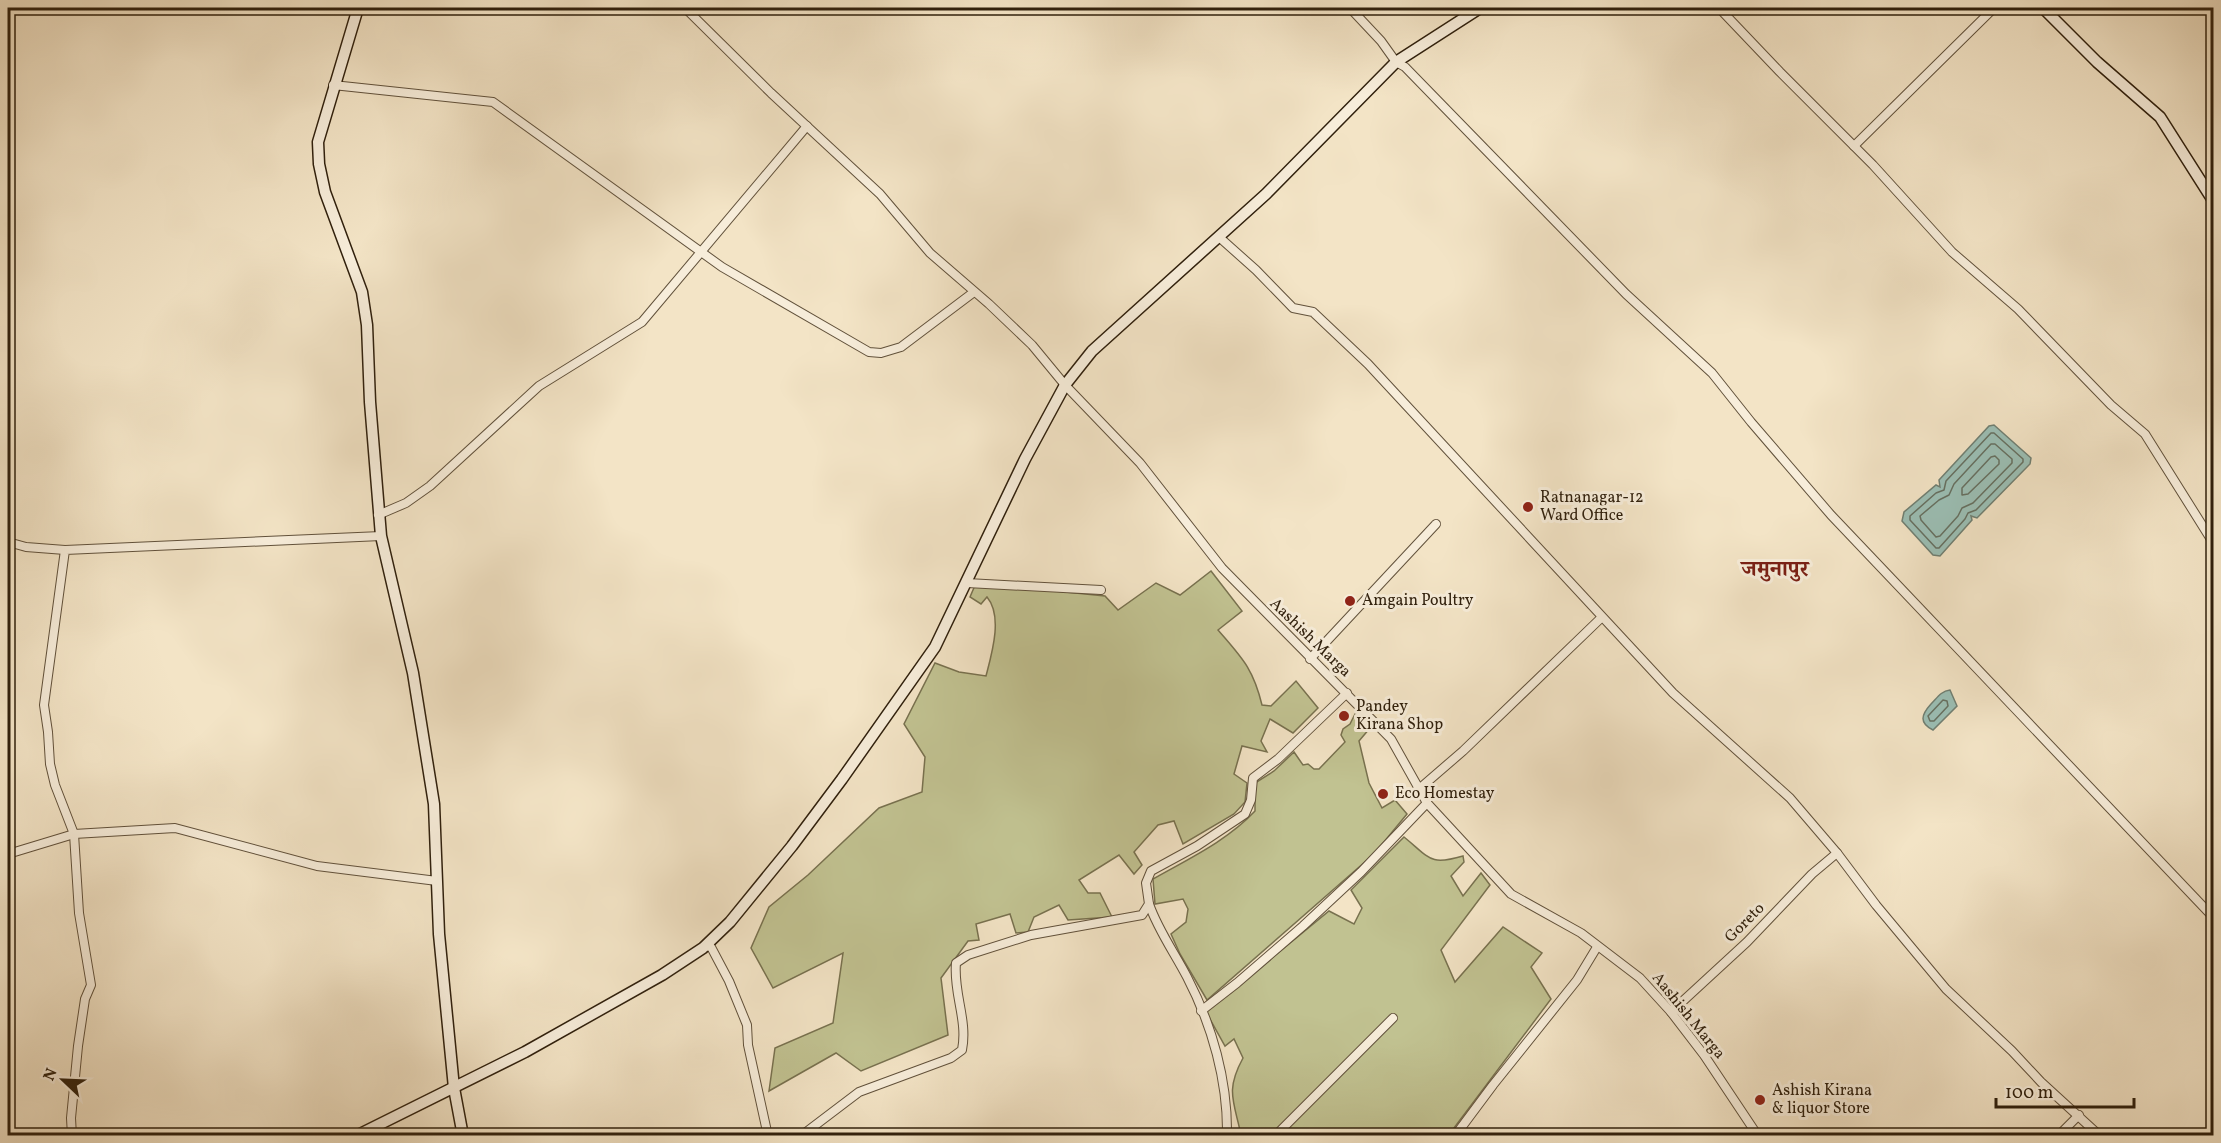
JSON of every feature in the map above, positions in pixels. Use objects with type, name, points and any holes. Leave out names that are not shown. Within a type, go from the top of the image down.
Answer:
[{"type":"street","points":[[339,8],[358,8],[333,85],[318,142],[319,164],[325,192],[362,292],[367,325],[378,515],[413,673],[434,804],[439,934],[454,1088],[463,1136]]},
{"type":"street","name":"Aashish Marga","points":[[685,8],[771,93],[880,194],[930,253],[1032,345],[1065,385],[1140,463],[1220,566],[1391,739],[1427,803],[1511,894],[1581,933],[1640,978],[1671,1012],[1704,1055],[1758,1136]]},
{"type":"street","points":[[1350,8],[1381,41],[1396,62],[1405,68],[1626,294],[1712,373],[1831,514],[2214,918]]},
{"type":"street","points":[[356,1136],[525,1052],[662,975],[705,946],[730,922],[792,846],[842,779],[935,647],[1025,459],[1065,385],[1092,351],[1266,194],[1396,62],[1480,8]]},
{"type":"street","points":[[1719,8],[1854,146],[1952,252],[2018,309],[2111,405],[2145,434],[2214,544]]},
{"type":"street","points":[[1854,146],[1994,8]]},
{"type":"street","points":[[2043,8],[2097,62],[2160,117],[2214,202]]},
{"type":"street","points":[[333,85],[493,102],[722,267],[869,352],[881,353],[901,347],[974,292]]},
{"type":"street","points":[[378,515],[406,502],[430,486],[539,386],[642,322],[807,126]]},
{"type":"street","points":[[1219,237],[1256,270],[1293,308],[1314,312],[1368,364],[1601,618],[1673,693],[1790,798],[1946,989],[2100,1136]]},
{"type":"street","points":[[1310,659],[1437,524]]},
{"type":"street","points":[[8,542],[26,547],[65,550],[381,536]]},
{"type":"street","points":[[65,550],[44,705],[50,764],[55,785],[74,834],[79,913],[91,985],[85,999],[78,1046],[71,1118],[72,1136]]},
{"type":"street","points":[[967,583],[1101,590]]},
{"type":"street","points":[[1419,789],[1463,751],[1601,618]]},
{"type":"street","points":[[1227,1136],[1228,1113],[1222,1075],[1201,1011],[1187,978],[1155,922],[1146,884],[1151,871],[1197,846],[1245,814],[1251,800],[1253,778],[1278,759],[1347,693]]},
{"type":"street","points":[[1201,1011],[1303,926],[1360,872],[1427,803]]},
{"type":"street","points":[[8,854],[74,834],[175,828],[316,866],[437,881]]},
{"type":"street","name":"Goreto","points":[[1671,1012],[1747,942],[1812,874],[1837,853]]},
{"type":"street","points":[[801,1136],[859,1092],[951,1058],[962,1050],[965,1035],[955,976],[956,963],[968,955],[1031,935],[1142,915],[1149,903]]},
{"type":"street","points":[[705,946],[711,947],[718,958],[747,1025],[748,1045],[768,1136]]},
{"type":"street","points":[[1455,1136],[1577,980],[1597,947]]},
{"type":"street","points":[[1275,1136],[1393,1018]]},
{"type":"street","points":[[2058,1136],[2079,1115]]},
{"type":"green space","points":[[1211,571],[1242,611],[1218,630],[1246,664],[1255,682],[1262,705],[1271,706],[1296,681],[1318,708],[1293,733],[1270,719],[1261,741],[1267,752],[1242,746],[1234,774],[1247,783],[1245,802],[1234,814],[1183,844],[1174,821],[1158,825],[1134,852],[1142,865],[1134,874],[1119,855],[1079,880],[1088,893],[1100,893],[1112,917],[1068,920],[1059,905],[1034,917],[1028,932],[1016,933],[1010,914],[976,924],[979,940],[968,941],[941,978],[948,1035],[861,1071],[836,1053],[769,1091],[775,1048],[833,1023],[843,953],[773,988],[751,948],[769,907],[808,875],[879,808],[922,792],[925,757],[904,724],[935,663],[959,672],[986,676],[995,635],[994,614],[987,597],[981,604],[970,597],[976,583],[1105,596],[1118,610],[1156,583],[1180,595]]},
{"type":"green space","points":[[1356,712],[1370,728],[1359,741],[1369,783],[1382,808],[1395,800],[1407,814],[1374,854],[1207,1000],[1171,934],[1186,922],[1188,909],[1183,899],[1155,904],[1153,879],[1207,849],[1244,822],[1255,811],[1255,783],[1274,771],[1294,752],[1303,765],[1308,764],[1314,769],[1319,769],[1345,742],[1341,735],[1343,729],[1350,724]]},
{"type":"green space","points":[[1404,837],[1425,855],[1436,860],[1463,856],[1464,862],[1451,876],[1463,896],[1481,873],[1490,885],[1441,950],[1455,982],[1503,927],[1542,953],[1531,967],[1551,999],[1448,1136],[1241,1135],[1233,1088],[1237,1069],[1243,1058],[1234,1039],[1225,1046],[1206,1012],[1329,911],[1354,924],[1362,908],[1351,890]]},
{"type":"water","points":[[1994,425],[2031,458],[2030,464],[1977,518],[1971,516],[1972,520],[1940,556],[1933,555],[1902,521],[1904,512],[1936,485],[1940,487],[1939,480],[1989,426]]},
{"type":"water","points":[[1950,690],[1957,706],[1933,730],[1925,725],[1924,715],[1939,695]]},
{"type":"place","name":"Ratnanagar-12 Ward Office","points":[[1528,507]]},
{"type":"place","name":"Amgain Poultry","points":[[1350,601]]},
{"type":"place","name":"Pandey Kirana Shop","points":[[1344,716]]},
{"type":"place","name":"Eco Homestay","points":[[1383,794]]},
{"type":"place","name":"Ashish Kirana & liquor Store","points":[[1760,1100]]},
{"type":"district","name":"जमुनापुर","points":[[1775,570]]}]
